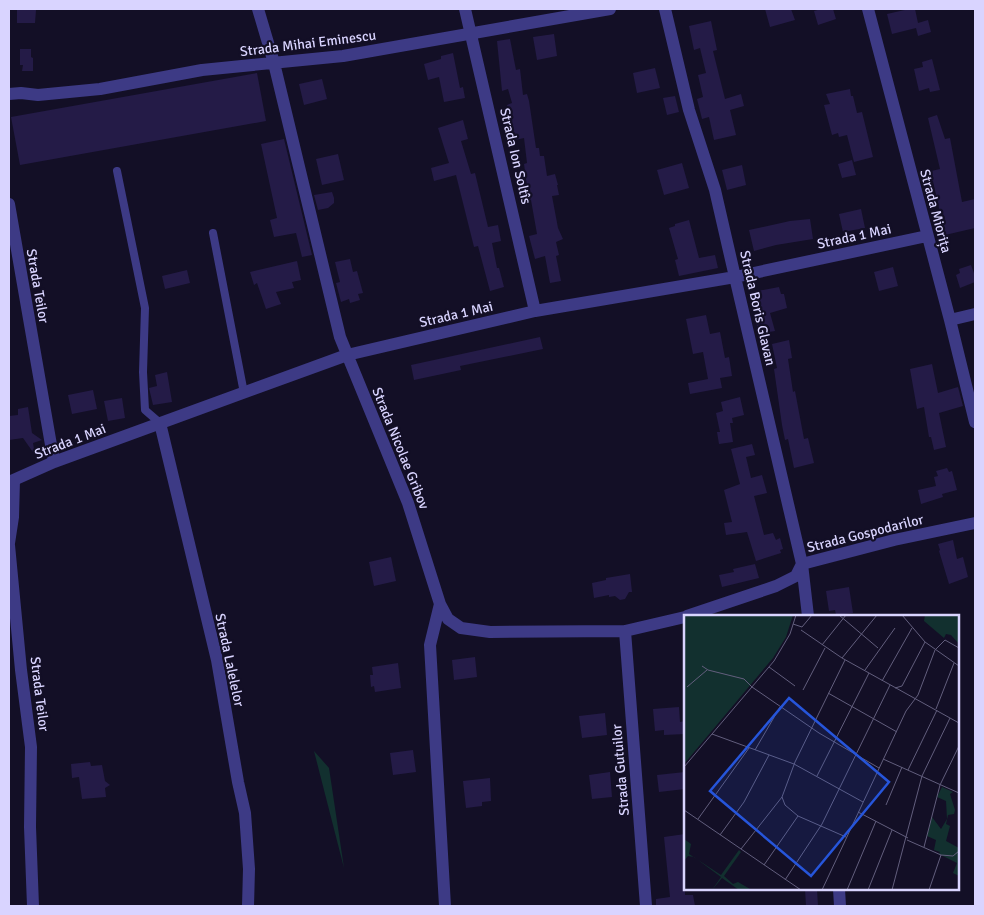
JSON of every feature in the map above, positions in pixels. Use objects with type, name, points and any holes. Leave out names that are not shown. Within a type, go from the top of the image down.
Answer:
[{"type":"street","name":"Strada Nicolae Gribov","points":[[258,9],[274,63],[340,337],[408,503],[440,604]]},
{"type":"street","name":"Strada Ion Soltîs","points":[[465,9],[535,311]]},
{"type":"street","name":"Strada Mihai Eminescu","points":[[9,94],[38,95],[100,89],[202,70],[343,56],[610,9]]},
{"type":"street","name":"Strada Boris Glavan","points":[[665,9],[689,110],[714,190],[735,277],[802,564],[808,615]]},
{"type":"street","name":"Strada Miorița","points":[[868,9],[975,422]]},
{"type":"street","name":"Strada Teilor","points":[[9,204],[54,462]]},
{"type":"street","name":"Strada 1 Mai","points":[[11,481],[54,462],[347,355],[535,311],[735,277],[927,236]]},
{"type":"street","points":[[950,320],[975,314]]},
{"type":"street","name":"Strada Lalelelor","points":[[160,423],[217,660],[245,813],[249,868],[248,906]]},
{"type":"street","name":"Strada Teilor","points":[[11,481],[12,518],[9,544],[21,670],[31,747],[30,827],[33,906]]},
{"type":"street","name":"Strada Gospodarilor","points":[[689,615],[776,586],[796,576],[802,564],[894,540],[975,523]]},
{"type":"street","points":[[440,604],[430,645],[445,906]]},
{"type":"street","name":"Strada Gospodarilor","points":[[440,604],[448,619],[461,628],[490,632],[624,631],[684,616]]},
{"type":"street","name":"Strada Gutuilor","points":[[624,631],[646,906]]},
{"type":"street","points":[[839,890],[840,906]]},
{"type":"lane","points":[[117,171],[145,308],[142,372],[145,410],[160,423]]},
{"type":"lane","points":[[212,233],[244,393]]},
{"type":"green space","points":[[314,751],[329,768],[344,868]]},
{"type":"building","points":[[765,9],[791,9],[795,20],[770,27]]},
{"type":"building","points":[[833,9],[836,19],[818,25],[814,11]]},
{"type":"building","points":[[915,9],[918,23],[928,20],[931,32],[918,36],[916,28],[892,34],[887,14]]},
{"type":"building","points":[[17,10],[36,10],[35,23],[17,23]]},
{"type":"building","points":[[711,21],[717,50],[713,51],[725,99],[741,94],[744,106],[730,110],[736,135],[714,140],[709,117],[702,119],[697,99],[703,97],[698,75],[706,73],[700,48],[694,50],[689,26]]},
{"type":"building","points":[[554,34],[557,56],[537,60],[533,37]]},
{"type":"building","points":[[510,39],[516,70],[520,69],[523,95],[527,94],[529,101],[536,148],[539,148],[540,156],[544,156],[547,176],[555,174],[558,185],[559,195],[552,196],[558,228],[563,239],[556,242],[559,255],[556,256],[561,281],[550,283],[545,256],[535,259],[529,236],[537,234],[531,200],[522,202],[519,189],[527,187],[524,164],[527,163],[524,138],[515,140],[507,105],[512,103],[508,89],[502,91],[497,41]]},
{"type":"building","points":[[20,49],[31,49],[33,71],[22,71],[23,65],[20,65]]},
{"type":"building","points":[[453,53],[460,88],[463,87],[465,98],[444,102],[439,77],[428,80],[424,64]]},
{"type":"building","points":[[932,59],[940,90],[930,92],[929,88],[919,91],[914,69],[923,67],[922,62]]},
{"type":"building","points":[[655,68],[660,88],[637,93],[633,73]]},
{"type":"building","points":[[257,73],[266,121],[20,165],[11,117]]},
{"type":"building","points":[[322,79],[327,99],[304,105],[299,84]]},
{"type":"building","points":[[850,89],[857,113],[862,112],[873,157],[854,162],[847,135],[839,137],[838,133],[832,135],[824,105],[830,104],[826,94]]},
{"type":"building","points":[[675,96],[679,112],[667,115],[663,98]]},
{"type":"building","points":[[937,115],[945,139],[950,138],[962,202],[975,199],[975,228],[945,235],[933,181],[929,182],[927,172],[940,169],[928,118]]},
{"type":"building","points":[[463,120],[468,139],[461,141],[471,174],[475,173],[488,227],[498,225],[501,241],[492,243],[497,268],[499,268],[504,287],[490,291],[478,246],[474,247],[456,175],[434,181],[431,168],[449,163],[438,128]]},
{"type":"building","points":[[284,139],[312,255],[302,257],[296,233],[274,237],[270,220],[277,218],[261,144]]},
{"type":"building","points":[[338,154],[344,180],[322,185],[316,159]]},
{"type":"building","points":[[852,160],[856,175],[842,178],[838,164]]},
{"type":"building","points":[[682,163],[689,188],[664,195],[657,170]]},
{"type":"building","points":[[742,165],[746,185],[727,190],[722,170]]},
{"type":"building","points":[[332,192],[334,203],[328,208],[318,210],[314,195]]},
{"type":"building","points":[[861,209],[865,228],[843,232],[839,214]]},
{"type":"building","points":[[810,219],[813,239],[754,251],[749,230],[790,221]]},
{"type":"building","points":[[689,220],[699,258],[715,255],[718,268],[679,276],[675,260],[678,259],[669,228]]},
{"type":"building","points":[[350,259],[353,272],[357,271],[363,293],[358,294],[360,300],[350,303],[349,299],[341,302],[336,283],[340,282],[335,262]]},
{"type":"building","points":[[297,261],[301,280],[292,282],[294,288],[276,292],[281,304],[266,309],[257,283],[254,285],[250,272]]},
{"type":"building","points":[[971,265],[975,282],[960,288],[956,275],[960,273],[959,269]]},
{"type":"building","points":[[893,267],[898,286],[879,291],[874,272]]},
{"type":"building","points":[[187,270],[190,283],[165,289],[162,276]]},
{"type":"building","points":[[779,287],[781,294],[784,294],[787,308],[770,313],[775,331],[763,333],[758,331],[756,321],[760,320],[759,316],[762,315],[758,291]]},
{"type":"building","points":[[706,315],[710,334],[720,332],[725,358],[729,357],[732,376],[720,378],[722,388],[690,394],[688,383],[708,379],[703,352],[693,354],[686,319]]},
{"type":"building","points":[[540,337],[543,349],[460,366],[461,370],[414,380],[411,365]]},
{"type":"building","points":[[789,340],[792,358],[788,359],[793,392],[795,391],[804,439],[808,438],[814,463],[794,468],[788,439],[785,440],[782,425],[774,369],[777,368],[772,344]]},
{"type":"building","points":[[932,364],[938,393],[958,387],[963,406],[939,413],[946,447],[934,450],[931,437],[929,437],[924,407],[917,409],[910,369]]},
{"type":"building","points":[[167,372],[172,402],[153,405],[149,388],[157,386],[155,375]]},
{"type":"building","points":[[93,390],[97,409],[72,414],[68,395]]},
{"type":"building","points":[[740,397],[744,415],[732,418],[733,423],[730,423],[733,442],[719,444],[717,432],[720,432],[716,413],[723,411],[721,402]]},
{"type":"building","points":[[122,398],[125,418],[108,421],[104,401]]},
{"type":"building","points":[[28,407],[32,433],[42,440],[33,443],[35,455],[23,438],[9,440],[9,416],[18,415],[18,409]]},
{"type":"building","points":[[752,444],[755,455],[746,457],[751,478],[762,475],[767,493],[754,496],[764,535],[773,533],[776,540],[780,538],[783,549],[780,550],[781,553],[756,561],[747,532],[726,535],[724,523],[732,522],[724,490],[740,484],[731,449]]},
{"type":"building","points":[[947,468],[949,472],[952,471],[957,490],[942,494],[943,497],[921,504],[918,490],[936,486],[934,477],[938,476],[936,471]]},
{"type":"building","points":[[953,540],[957,559],[963,557],[968,577],[949,584],[938,544]]},
{"type":"building","points":[[391,557],[396,581],[374,586],[369,562]]},
{"type":"building","points":[[755,564],[759,578],[722,587],[719,575],[734,572],[733,569]]},
{"type":"building","points":[[630,574],[632,592],[629,592],[625,599],[620,600],[615,596],[609,597],[609,595],[594,598],[592,583],[606,580],[606,578]]},
{"type":"building","points":[[849,587],[853,613],[836,615],[835,610],[829,611],[826,591]]},
{"type":"building","points":[[475,657],[477,677],[454,680],[452,660]]},
{"type":"building","points":[[398,663],[401,688],[375,692],[374,686],[371,687],[370,675],[373,675],[372,667]]},
{"type":"building","points":[[679,707],[680,722],[684,721],[684,734],[664,735],[664,730],[655,731],[653,709]]},
{"type":"building","points":[[605,713],[607,735],[582,738],[579,716]]},
{"type":"building","points":[[413,750],[416,772],[393,775],[390,753]]},
{"type":"building","points":[[90,762],[91,766],[102,765],[105,781],[110,785],[105,788],[106,797],[82,799],[79,777],[72,778],[71,764]]},
{"type":"building","points":[[610,772],[612,797],[592,799],[589,775]]},
{"type":"building","points":[[684,772],[684,789],[659,792],[657,775]]},
{"type":"building","points":[[490,778],[491,801],[482,802],[482,806],[466,808],[463,781]]},
{"type":"building","points":[[684,834],[684,890],[685,895],[693,895],[695,906],[656,906],[656,899],[670,897],[664,837]]},
{"type":"building","points":[[805,890],[817,890],[818,906],[806,906]]}]
